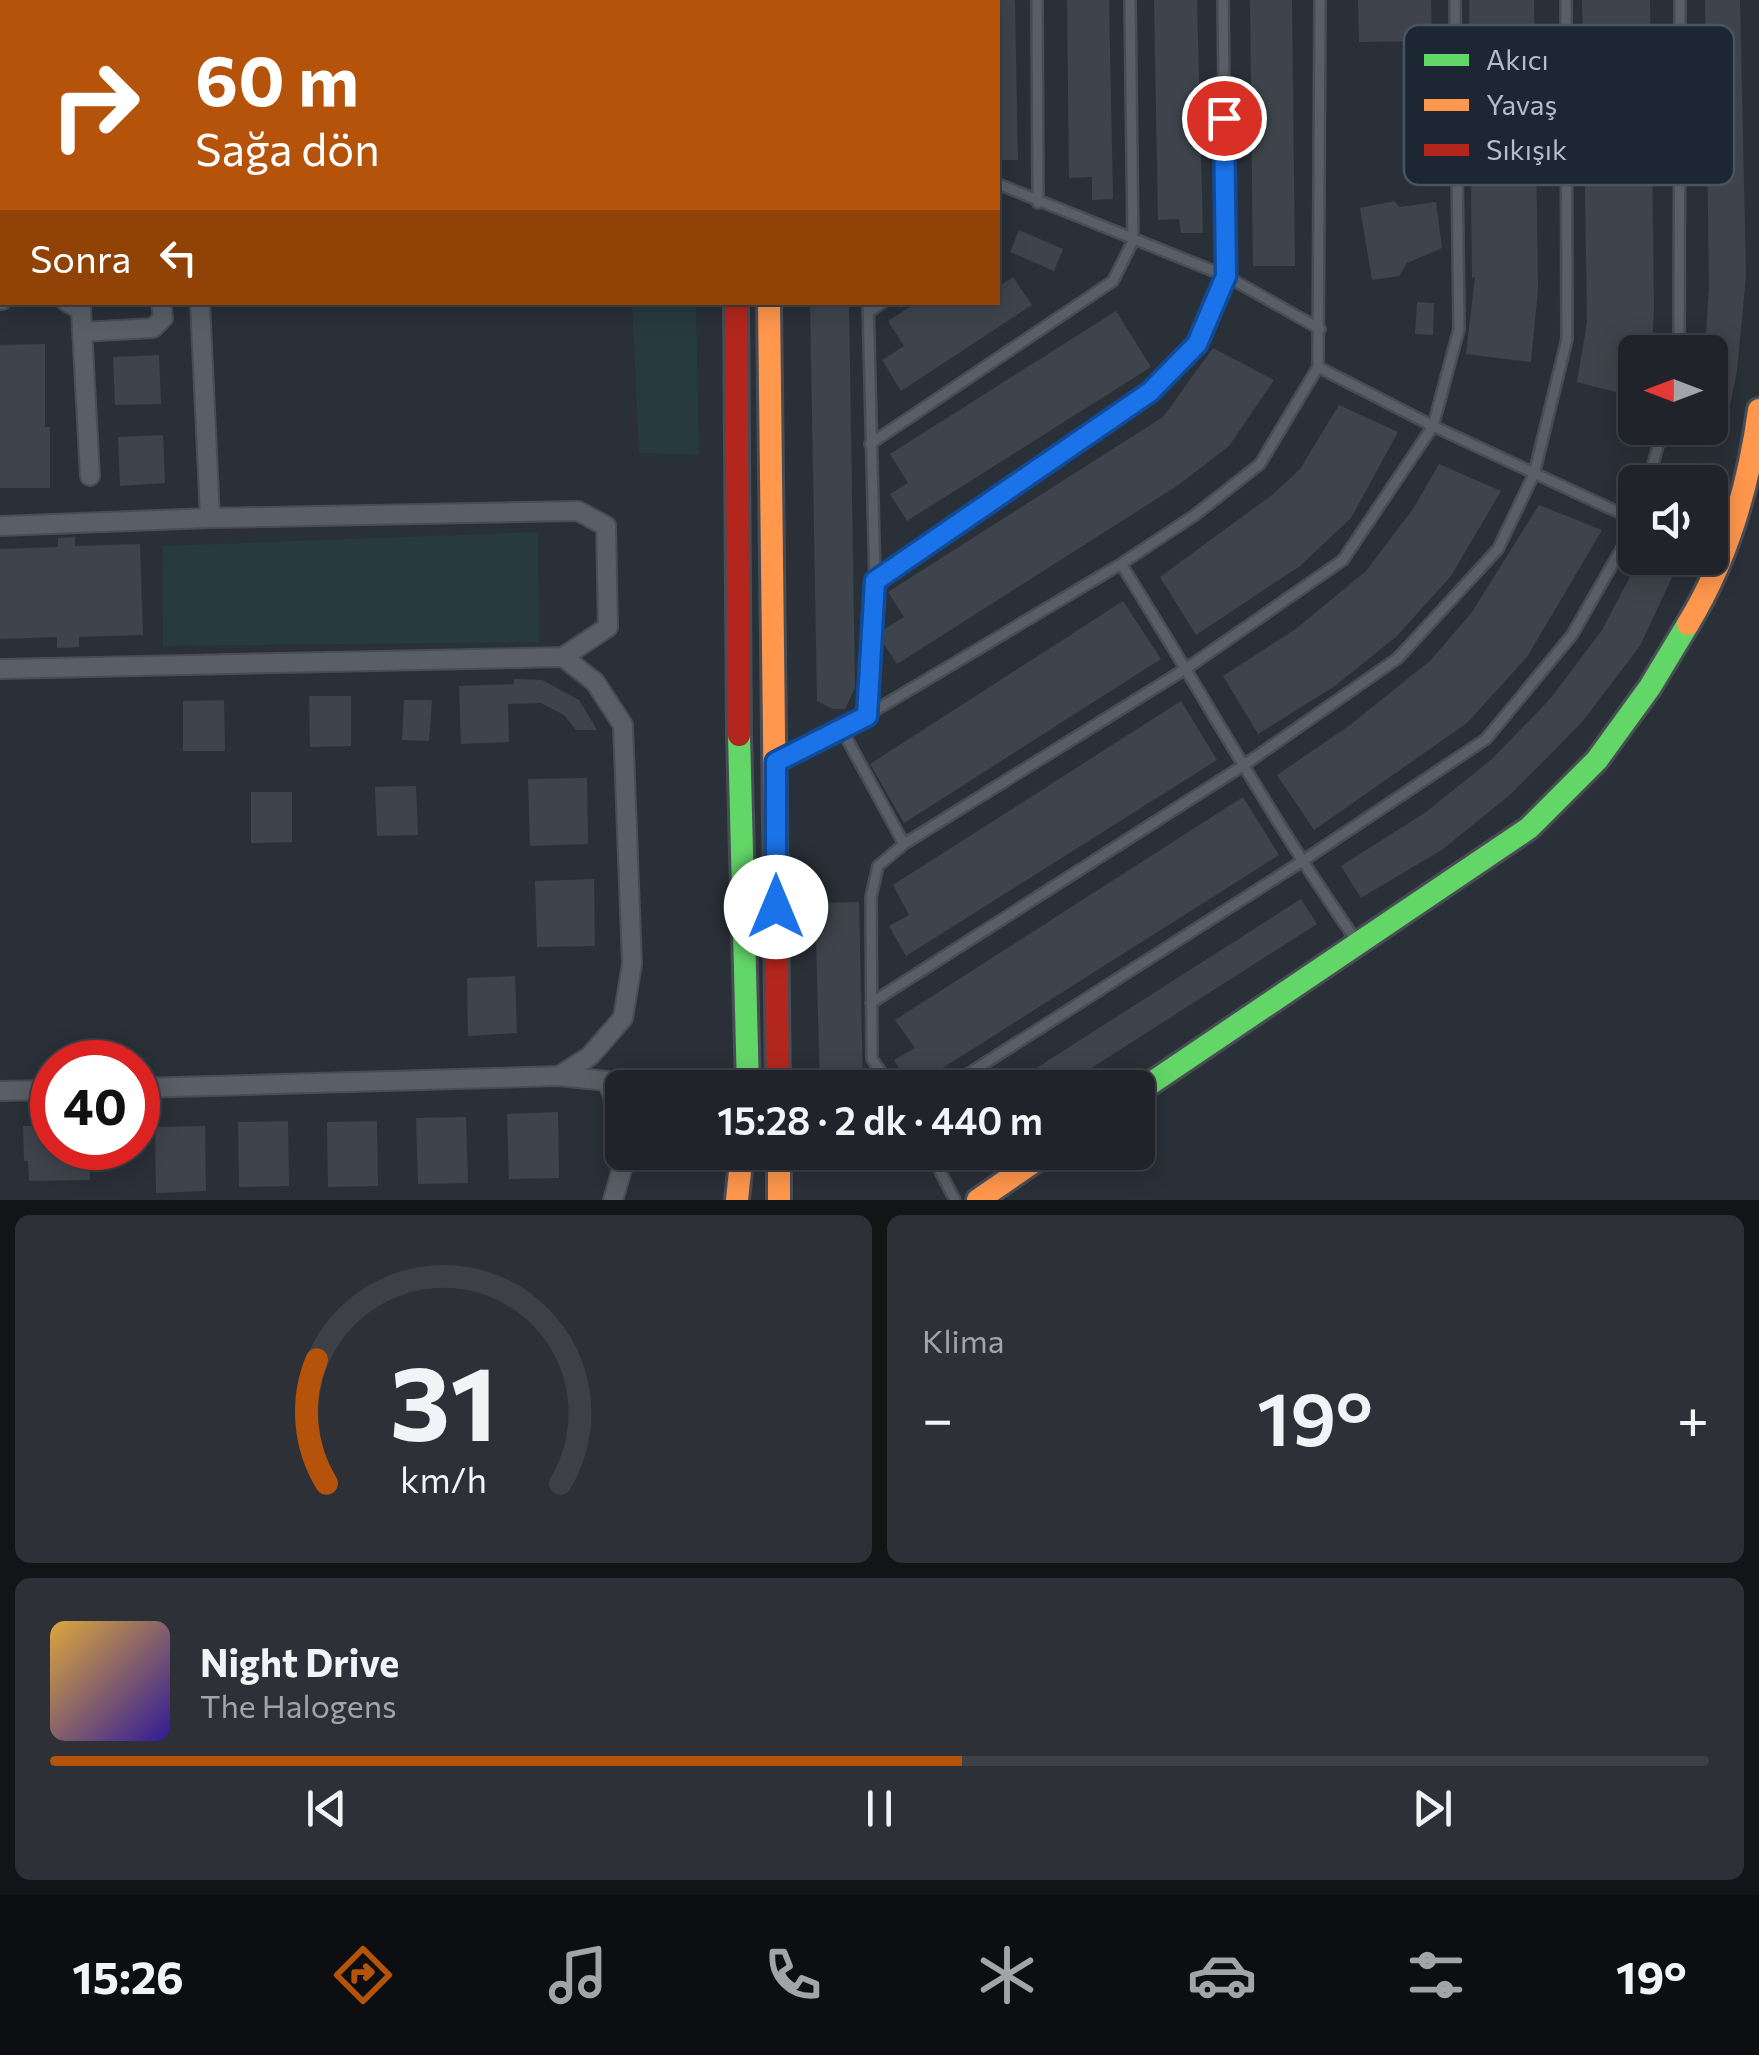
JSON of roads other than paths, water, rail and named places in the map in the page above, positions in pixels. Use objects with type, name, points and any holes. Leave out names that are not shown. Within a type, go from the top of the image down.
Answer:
[{"type":"street","points":[[72,305],[80,310],[90,476]]},
{"type":"street","points":[[82,332],[153,328],[163,318],[163,305]]},
{"type":"street","points":[[200,305],[210,518]]},
{"type":"street","points":[[736,305],[740,824],[747,1070]]},
{"type":"street","points":[[769,305],[778,1070]]},
{"type":"street","points":[[1728,521],[1755,439],[1759,410]]},
{"type":"street","points":[[0,526],[578,510],[606,526],[608,627],[563,656],[0,669]]},
{"type":"street","points":[[1155,1081],[1528,828],[1597,760],[1650,687],[1702,604],[1711,575]]},
{"type":"street","points":[[559,1076],[590,1056],[623,1018],[632,964],[623,724],[595,682],[563,656]]},
{"type":"street","points":[[160,1087],[559,1076],[605,1081]]},
{"type":"street","points":[[0,1092],[30,1091]]},
{"type":"street","points":[[613,1200],[622,1170]]},
{"type":"street","points":[[737,1200],[743,1170]]},
{"type":"street","points":[[748,1170],[751,1200]]},
{"type":"street","points":[[779,1170],[779,1200]]},
{"type":"street","points":[[978,1200],[1022,1170]]},
{"type":"lane","points":[[1036,0],[1038,203]]},
{"type":"lane","points":[[870,444],[1113,281],[1133,241],[1130,0]]},
{"type":"lane","points":[[875,581],[1150,392],[1197,344],[1226,276],[1223,0]]},
{"type":"lane","points":[[776,762],[867,716],[1121,564],[1195,515],[1260,464],[1318,367],[1320,0]]},
{"type":"lane","points":[[1454,0],[1454,25]]},
{"type":"lane","points":[[1680,0],[1680,25]]},
{"type":"lane","points":[[1000,185],[1226,276],[1320,329]]},
{"type":"lane","points":[[880,1070],[872,1059],[871,1002],[871,897],[878,866],[904,844],[1187,668],[1344,560],[1433,426],[1458,329],[1456,185]]},
{"type":"lane","points":[[871,1002],[1244,765],[1398,658],[1498,549],[1534,474],[1566,339],[1566,185]]},
{"type":"lane","points":[[1678,335],[1679,185]]},
{"type":"lane","points":[[867,716],[875,581],[868,308]]},
{"type":"lane","points":[[1318,367],[1618,514]]},
{"type":"lane","points":[[974,1070],[1486,739],[1572,635],[1618,552]]},
{"type":"lane","points":[[1121,564],[1301,862],[1358,944]]},
{"type":"lane","points":[[842,730],[904,844]]},
{"type":"lane","points":[[939,1170],[955,1200]]}]
